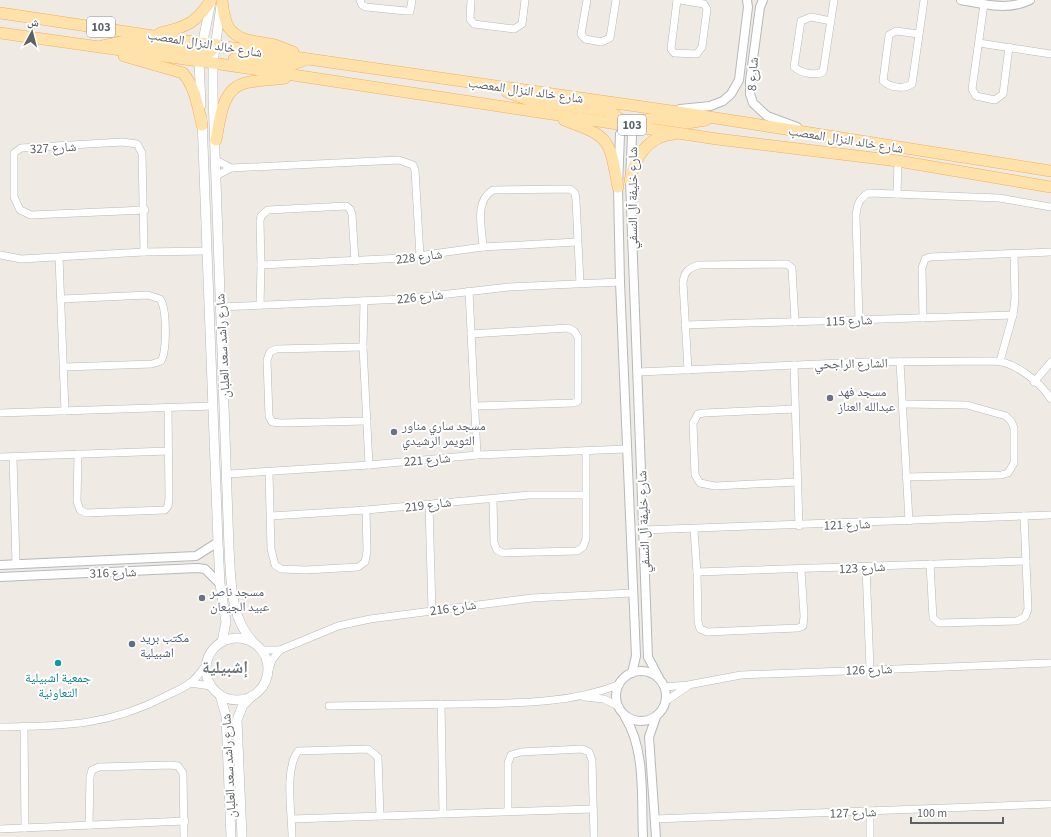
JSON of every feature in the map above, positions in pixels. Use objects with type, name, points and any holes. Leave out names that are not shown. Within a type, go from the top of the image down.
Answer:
[{"type":"main road","points":[[153,34],[188,26],[216,0],[229,28],[239,37],[253,42],[276,45],[308,59]]},
{"type":"main road","name":"شارع راشد سعد العلبان","points":[[216,0],[213,96],[216,140],[220,307],[228,474],[229,548],[234,597],[241,625],[246,635],[254,643]]},
{"type":"main road","name":"شارع راشد سعد العلبان","points":[[216,0],[201,52],[206,251],[218,542],[220,584],[226,622],[222,642]]},
{"type":"main road","name":"شارع خالد النزال المعصب","points":[[0,12],[153,34],[201,52],[213,59],[295,76],[681,133],[898,161],[1051,187]]},
{"type":"main road","name":"شارع خالد النزال المعصب","points":[[0,33],[96,48],[201,52],[215,44],[494,86],[671,110],[1051,172]]},
{"type":"main road","points":[[96,48],[183,73],[189,80],[194,92],[202,125]]},
{"type":"main road","points":[[213,59],[289,66],[308,59]]},
{"type":"main road","points":[[216,140],[224,102],[235,87],[244,83],[295,76]]},
{"type":"main road","points":[[494,86],[529,100],[611,112],[627,124],[654,118],[687,123],[722,119]]},
{"type":"main road","points":[[541,112],[588,129],[600,135],[608,144],[612,155],[618,187]]},
{"type":"main road","points":[[630,180],[637,158],[645,147],[662,137],[681,133]]},
{"type":"main road","points":[[238,638],[254,643],[262,650],[267,661],[268,673],[260,691],[251,697],[236,700],[220,695],[211,686],[206,672],[206,665],[211,652],[222,642],[238,638]]},
{"type":"main road","name":"شارع راشد سعد العلبان","points":[[220,695],[226,716],[231,837]]},
{"type":"main road","name":"شارع راشد سعد العلبان","points":[[242,837],[237,720],[243,705],[251,697]]},
{"type":"street","points":[[360,0],[362,5],[366,7],[410,11],[412,0]]},
{"type":"street","points":[[471,0],[470,19],[474,24],[514,29],[522,24],[525,0]]},
{"type":"street","points":[[587,0],[581,34],[585,39],[601,42],[610,38],[616,0]]},
{"type":"street","points":[[677,0],[671,49],[674,53],[697,54],[702,48],[708,9],[704,4],[680,0]]},
{"type":"street","name":"شارع 8","points":[[671,110],[710,106],[723,101],[731,94],[739,80],[748,8],[747,0]]},
{"type":"street","name":"شارع 8","points":[[763,0],[760,7],[750,81],[750,94],[753,103],[767,116],[814,134]]},
{"type":"street","points":[[831,20],[811,17],[801,21],[794,67],[799,72],[817,74],[823,72],[831,20],[834,0]]},
{"type":"street","points":[[919,34],[896,30],[889,35],[882,81],[888,85],[904,87],[912,84],[924,0]]},
{"type":"street","points":[[961,0],[1007,6],[1022,4],[1030,0]]},
{"type":"street","points":[[984,4],[980,43],[972,89],[973,94],[995,100],[1002,94],[1009,47]]},
{"type":"street","points":[[980,43],[1051,54]]},
{"type":"street","name":"شارع خليفة آل النسفي","points":[[627,124],[632,136],[630,180],[648,657],[659,678]]},
{"type":"street","name":"شارع خليفة آل النسفي","points":[[627,124],[620,134],[618,187],[626,449],[636,656],[632,673]]},
{"type":"street","name":"شارع 327","points":[[144,252],[145,210],[142,153],[137,144],[122,142],[21,148],[14,153],[14,197],[20,210],[31,215],[145,210]]},
{"type":"street","points":[[216,160],[231,168]]},
{"type":"street","points":[[216,176],[231,168],[399,160],[407,162],[413,165],[415,170],[420,256]]},
{"type":"street","points":[[897,194],[898,161]]},
{"type":"street","points":[[483,247],[481,206],[486,194],[493,190],[570,189],[575,193],[576,200],[580,282]]},
{"type":"street","points":[[859,320],[856,207],[863,196],[869,193],[999,198],[1051,207]]},
{"type":"street","points":[[260,305],[260,222],[263,213],[268,210],[340,205],[346,206],[352,214],[355,261]]},
{"type":"street","name":"شارع 228","points":[[261,265],[355,261],[420,256],[483,247],[577,242]]},
{"type":"street","points":[[0,255],[21,259],[60,258],[144,252],[206,251]]},
{"type":"street","points":[[924,318],[922,268],[925,260],[930,257],[1051,252]]},
{"type":"street","points":[[1000,361],[1013,315],[1015,299],[1014,254]]},
{"type":"street","points":[[60,258],[65,367],[65,411]]},
{"type":"street","points":[[688,370],[682,283],[684,276],[691,267],[699,265],[787,264],[792,268],[795,322]]},
{"type":"street","name":"شارع 226","points":[[220,307],[405,299],[469,291],[580,282],[620,282]]},
{"type":"street","points":[[469,291],[477,455]]},
{"type":"street","points":[[62,299],[148,295],[160,299],[164,307],[165,352],[161,361],[152,364],[65,367]]},
{"type":"street","points":[[364,300],[363,347],[369,464]]},
{"type":"street","name":"شارع 115","points":[[685,325],[1013,315]]},
{"type":"street","points":[[470,334],[568,328],[574,331],[578,337],[578,401],[574,403],[475,406]]},
{"type":"street","points":[[363,347],[276,349],[270,352],[267,360],[269,416],[272,422],[281,423],[367,421]]},
{"type":"street","name":"الشارع الراجحي","points":[[638,372],[794,365],[1000,361],[1018,369],[1051,399]]},
{"type":"street","points":[[900,362],[909,521]]},
{"type":"street","points":[[1034,382],[1051,362]]},
{"type":"street","points":[[794,365],[799,526]]},
{"type":"street","points":[[903,404],[967,405],[1006,416],[1011,421],[1014,428],[1014,463],[1008,473],[906,477]]},
{"type":"street","points":[[0,413],[213,406]]},
{"type":"street","points":[[78,454],[77,501],[80,510],[86,513],[165,510],[168,506],[169,498],[168,407]]},
{"type":"street","points":[[795,409],[698,414],[693,423],[695,475],[700,483],[715,486],[797,482]]},
{"type":"street","name":"شارع 221","points":[[228,474],[477,455],[626,449]]},
{"type":"street","points":[[0,457],[168,451]]},
{"type":"street","points":[[492,498],[494,543],[497,550],[503,553],[577,551],[583,547],[586,539],[586,451]]},
{"type":"street","points":[[13,457],[16,564]]},
{"type":"street","points":[[268,472],[271,516],[271,549],[275,565],[280,569],[358,567],[365,562],[367,551],[366,510]]},
{"type":"street","name":"شارع 219","points":[[271,516],[429,505],[450,501],[529,495],[585,495]]},
{"type":"street","points":[[429,505],[432,610]]},
{"type":"street","name":"شارع 121","points":[[643,530],[694,530],[1051,515]]},
{"type":"street","points":[[930,564],[933,618],[939,623],[1017,622],[1025,616],[1028,609],[1024,516]]},
{"type":"street","points":[[694,530],[698,622],[700,629],[707,632],[798,628],[803,626],[804,616],[801,570]]},
{"type":"street","name":"شارع 316","points":[[0,565],[196,556],[218,542]]},
{"type":"street","points":[[196,556],[200,560],[200,564],[197,568]]},
{"type":"street","name":"شارع 123","points":[[697,572],[801,570],[1026,561]]},
{"type":"street","points":[[866,567],[870,669]]},
{"type":"street","name":"شارع 316","points":[[0,577],[197,568],[205,569],[212,574],[220,584]]},
{"type":"street","name":"شارع 216","points":[[262,650],[280,650],[338,626],[370,619],[532,598],[632,593]]},
{"type":"street","points":[[268,673],[272,660],[280,650]]},
{"type":"street","name":"شارع 126","points":[[665,687],[688,686],[740,675],[1051,663]]},
{"type":"street","points":[[0,727],[95,722],[124,715],[153,703],[190,683],[206,665]]},
{"type":"street","points":[[580,696],[604,699],[620,709],[629,718],[638,721],[647,721],[656,717],[663,710],[666,701],[665,687],[659,678],[646,672],[632,673],[624,678],[618,685],[616,696],[620,709],[635,738],[641,776],[643,837]]},
{"type":"street","points":[[190,683],[211,686]]},
{"type":"street","points":[[329,706],[538,702],[580,696],[618,685]]},
{"type":"street","name":"شارع 126","points":[[666,701],[688,686]]},
{"type":"street","points":[[441,704],[442,813]]},
{"type":"street","points":[[656,717],[649,737],[656,837]]},
{"type":"street","points":[[24,726],[25,828]]},
{"type":"street","points":[[508,811],[508,763],[512,755],[521,752],[582,748],[589,752],[592,760],[594,837]]},
{"type":"street","points":[[292,837],[290,780],[292,762],[298,751],[368,749],[374,752],[378,757],[380,816]]},
{"type":"street","points":[[89,825],[90,777],[92,770],[98,766],[171,765],[178,766],[182,772],[184,837]]},
{"type":"street","name":"شارع 127","points":[[655,819],[1051,804]]},
{"type":"street","points":[[292,819],[593,809]]},
{"type":"street","points":[[870,811],[870,837]]},
{"type":"street","points":[[0,829],[184,821]]},
{"type":"place","name":"مسجد فهد عبدالله العناز","points":[[830,398]]},
{"type":"place","name":"مسجد ساري مناور الثويمر الرشيدي","points":[[394,432]]},
{"type":"place","name":"مسجد ناصر عبيد الجيعان","points":[[202,598]]},
{"type":"place","name":"مكتب بريد اشبيلية","points":[[132,644]]},
{"type":"place","name":"جمعية اشبيلية التعاونية","points":[[58,663]]},
{"type":"district","name":"إشبيلية","points":[[225,667]]}]
